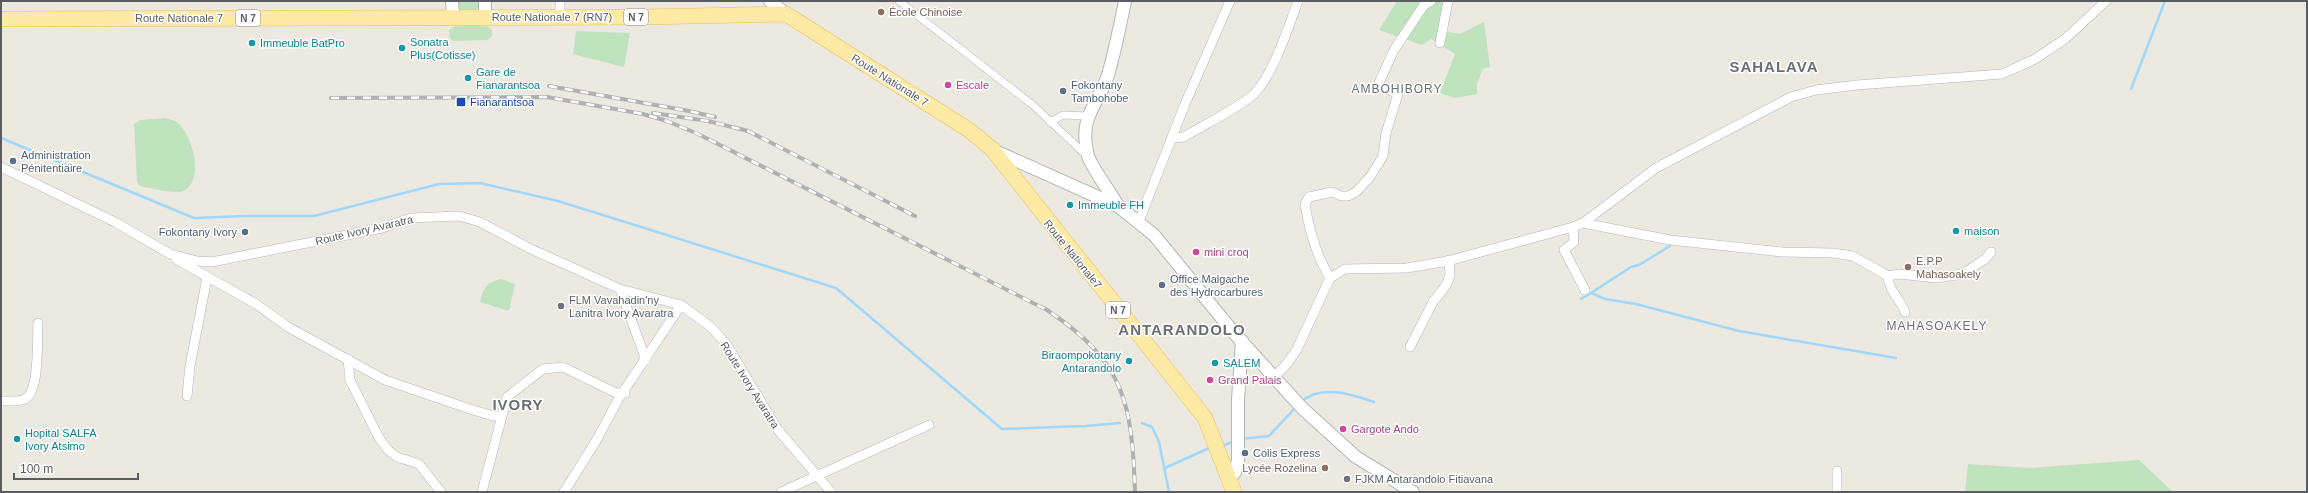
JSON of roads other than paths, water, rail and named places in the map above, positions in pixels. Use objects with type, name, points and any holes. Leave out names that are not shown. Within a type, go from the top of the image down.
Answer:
[{"type":"main road","name":"Route Nationale 7","points":[[783,8],[970,130],[992,149]]},
{"type":"main road","name":"Route Nationale 7 (RN7)","points":[[485,17],[560,17],[783,8]]},
{"type":"main road","name":"N 7","points":[[453,17],[485,17]]},
{"type":"main road","name":"Route Nationale 7","points":[[1,19],[453,17]]},
{"type":"main road","name":"Route Nationale7","points":[[992,149],[1205,418],[1232,486]]},
{"type":"street","points":[[452,1],[453,17]]},
{"type":"street","points":[[485,1],[485,17]]},
{"type":"street","points":[[560,1],[560,17]]},
{"type":"street","points":[[770,1],[783,8]]},
{"type":"street","points":[[899,1],[1034,106],[1089,158],[1118,206]]},
{"type":"street","points":[[1089,158],[1085,137],[1088,116],[1107,76],[1125,1]]},
{"type":"street","points":[[1139,221],[1173,138],[1185,104],[1230,1]]},
{"type":"street","points":[[1173,138],[1184,136],[1255,93],[1264,80],[1286,34],[1298,1]]},
{"type":"street","points":[[1330,278],[1320,263],[1311,236],[1305,204],[1309,197],[1332,192],[1342,196],[1348,196],[1356,192],[1370,177],[1383,156],[1386,133],[1398,94],[1378,84],[1394,50],[1424,6],[1431,1]]},
{"type":"street","points":[[1440,43],[1448,1]]},
{"type":"street","points":[[1274,377],[1286,366],[1296,351],[1330,278],[1346,269],[1407,268],[1446,261],[1573,227],[1583,223],[1656,168],[1791,97],[1816,90],[1857,85],[2002,74],[2035,59],[2065,39],[2106,1]]},
{"type":"street","points":[[1050,122],[1062,115],[1088,116]]},
{"type":"street","points":[[992,149],[1118,206],[1139,221],[1154,235],[1242,341],[1298,405],[1356,457],[1413,492]]},
{"type":"street","name":"Route Ivory Avaratra","points":[[1,168],[109,219],[145,238],[170,254],[197,261],[212,262],[382,228],[411,218],[459,216],[480,222],[531,249],[620,289],[681,305],[711,327],[727,345],[778,430],[815,476],[830,492]]},
{"type":"street","points":[[1583,223],[1670,240],[1782,252],[1833,253],[1853,256],[1888,276],[1899,274],[1936,278],[1963,274],[1986,259],[1991,252]]},
{"type":"street","points":[[1573,227],[1574,242],[1564,250],[1585,290]]},
{"type":"street","points":[[170,254],[207,278],[256,304],[288,327],[385,380],[493,416],[502,416]]},
{"type":"street","points":[[1410,348],[1433,302],[1447,284],[1450,275],[1446,261]]},
{"type":"street","points":[[1888,276],[1889,286],[1902,303],[1905,312]]},
{"type":"street","points":[[187,396],[190,366],[207,278]]},
{"type":"street","points":[[620,289],[646,360]]},
{"type":"street","points":[[564,492],[596,441],[620,398],[625,393],[681,305]]},
{"type":"street","points":[[1,401],[25,400],[32,394],[36,383],[38,323]]},
{"type":"street","points":[[1232,486],[1238,460],[1238,400],[1242,341]]},
{"type":"street","points":[[348,359],[350,380],[384,444],[397,457],[418,464],[442,491]]},
{"type":"street","points":[[482,492],[507,397],[543,368],[563,367],[616,393],[625,393]]},
{"type":"street","points":[[781,492],[929,425]]},
{"type":"street","points":[[1836,492],[1837,471]]},
{"type":"waterway","points":[[2131,89],[2165,1]]},
{"type":"waterway","points":[[1,138],[194,218],[314,216],[439,184],[480,183],[558,201],[836,288],[1002,429],[1085,426],[1120,423]]},
{"type":"waterway","points":[[1591,293],[1631,267],[1639,265],[1670,246]]},
{"type":"waterway","points":[[1581,299],[1591,293],[1605,299],[1636,304],[1739,331],[1896,358]]},
{"type":"waterway","points":[[1301,402],[1317,393],[1326,392],[1336,392],[1356,396],[1374,402]]},
{"type":"waterway","points":[[1241,439],[1269,436],[1296,407]]},
{"type":"waterway","points":[[1142,423],[1152,427],[1159,442],[1169,492]]},
{"type":"waterway","points":[[1225,445],[1234,441]]},
{"type":"waterway","points":[[1165,468],[1209,448]]},
{"type":"railway","points":[[549,86],[715,117]]},
{"type":"railway","points":[[331,98],[547,97],[643,114],[667,121],[698,134],[1047,310],[1073,329],[1093,348],[1108,367],[1119,387],[1126,409],[1131,433],[1135,492]]},
{"type":"railway","points":[[653,113],[708,121],[748,131],[915,216]]},
{"type":"place","name":"École Chinoise","points":[[881,12]]},
{"type":"place","name":"Immeuble BatPro","points":[[252,43]]},
{"type":"place","name":"Sonatra Plus(Cotisse)","points":[[402,48]]},
{"type":"place","name":"Gare de Fianarantsoa","points":[[468,78]]},
{"type":"place","name":"Escale","points":[[948,85]]},
{"type":"place","name":"Fokontany Tambohobe","points":[[1063,91]]},
{"type":"place","name":"Fianarantsoa","points":[[461,102]]},
{"type":"place","name":"Administration Pénitentiaire","points":[[13,161]]},
{"type":"place","name":"Immeuble FH","points":[[1070,205]]},
{"type":"place","name":"maison","points":[[1956,231]]},
{"type":"place","name":"Fokontany Ivory","points":[[245,232]]},
{"type":"place","name":"mini croq","points":[[1196,252]]},
{"type":"place","name":"E.P.P Mahasoakely","points":[[1908,267]]},
{"type":"place","name":"Office Malgache des Hydrocarbures","points":[[1162,285]]},
{"type":"place","name":"FLM Vavahadin'ny Lanitra Ivory Avaratra","points":[[561,306]]},
{"type":"place","name":"Biraompokotany Antarandolo","points":[[1129,361]]},
{"type":"place","name":"SALEM","points":[[1215,363]]},
{"type":"place","name":"Grand Palais","points":[[1210,380]]},
{"type":"place","name":"Gargote Ando","points":[[1343,429]]},
{"type":"place","name":"Hopital SALFA Ivory Atsimo","points":[[17,439]]},
{"type":"place","name":"Colis Express","points":[[1245,453]]},
{"type":"place","name":"Lycée Rozelina","points":[[1325,468]]},
{"type":"place","name":"FJKM Antarandolo Fitiavana","points":[[1347,479]]},
{"type":"district","name":"SAHALAVA","points":[[1774,67]]},
{"type":"district","name":"AMBOHIBORY","points":[[1397,89]]},
{"type":"district","name":"MAHASOAKELY","points":[[1937,326]]},
{"type":"district","name":"ANTARANDOLO","points":[[1182,330]]},
{"type":"district","name":"IVORY","points":[[518,405]]}]
